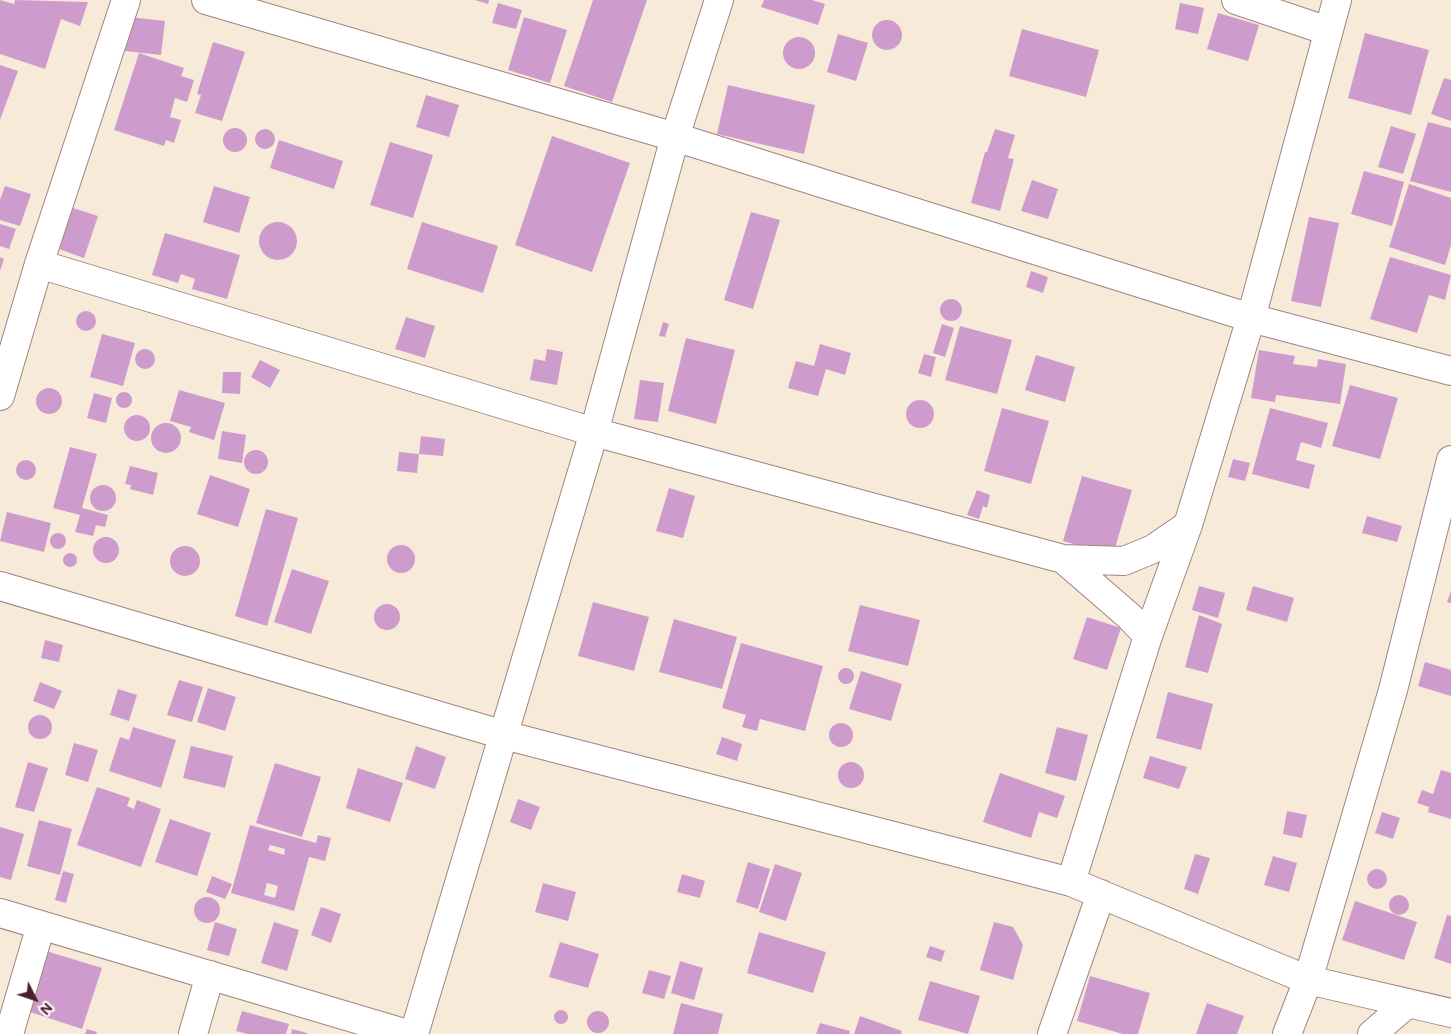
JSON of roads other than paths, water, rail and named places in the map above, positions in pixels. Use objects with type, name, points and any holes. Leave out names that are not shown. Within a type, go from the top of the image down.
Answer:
[{"type":"street","points":[[0,396],[39,264],[126,0]]},
{"type":"street","points":[[206,0],[675,137],[1251,318],[1451,370]]},
{"type":"street","points":[[414,1034],[594,432],[675,137],[718,0]]},
{"type":"street","points":[[1236,0],[1328,31]]},
{"type":"street","points":[[1071,882],[1148,636],[1188,525],[1251,318],[1337,0]]},
{"type":"street","points":[[39,264],[594,432],[1063,559],[1124,561],[1153,549],[1188,525]]},
{"type":"street","points":[[1286,1034],[1308,980],[1393,690],[1451,460]]},
{"type":"street","points":[[1063,559],[1130,617],[1148,636]]},
{"type":"street","points":[[0,586],[504,734],[1071,882],[1308,980],[1451,1013]]},
{"type":"street","points":[[1052,1034],[1101,894]]},
{"type":"street","points":[[0,912],[407,1034]]},
{"type":"street","points":[[9,1034],[41,925]]},
{"type":"street","points":[[193,1034],[210,975]]},
{"type":"street","points":[[1372,1034],[1408,1003]]}]
